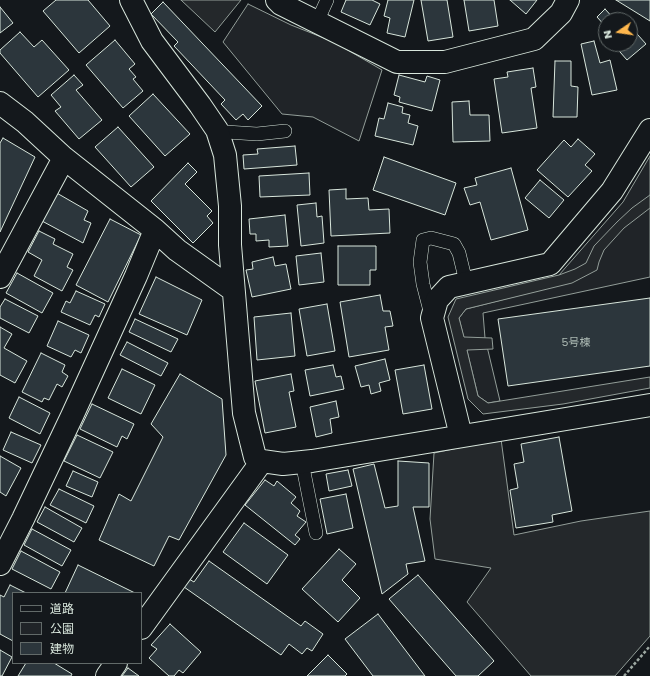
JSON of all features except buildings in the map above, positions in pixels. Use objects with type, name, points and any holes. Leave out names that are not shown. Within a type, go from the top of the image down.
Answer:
[{"type":"street","points":[[131,0],[152,41],[217,130],[225,155],[230,206],[230,244],[233,290],[244,413],[255,457],[262,462],[283,464],[302,462],[650,405]]},
{"type":"street","points":[[277,0],[281,4],[397,62],[445,62],[534,39],[561,13],[568,0]]},
{"type":"street","points":[[0,102],[25,122],[64,158],[156,230],[177,250],[233,290]]},
{"type":"street","points":[[461,436],[432,318],[437,300],[449,287],[550,264],[612,191],[650,130]]},
{"type":"street","points":[[0,277],[64,158]]},
{"type":"street","points":[[0,564],[72,416],[156,230]]},
{"type":"street","points":[[142,627],[262,462]]},
{"type":"street","points":[[107,676],[115,664]]},
{"type":"lane","points":[[317,22],[327,0]]},
{"type":"lane","points":[[218,136],[226,132],[257,134],[285,131]]},
{"type":"lane","points":[[432,318],[423,284],[420,262],[423,240],[431,238],[454,244],[459,253],[466,282]]},
{"type":"lane","points":[[302,462],[316,533]]},
{"type":"path","points":[[624,676],[650,646]]},
{"type":"green space","points":[[248,4],[291,25],[334,42],[382,70],[359,141],[313,117],[282,114],[223,42]]},
{"type":"green space","points":[[650,156],[650,277],[483,313],[485,338],[500,401],[488,403],[478,396],[459,318],[466,309],[552,287],[559,275],[623,202]]},
{"type":"shaded area","points":[[181,0],[241,0],[215,32]]},
{"type":"shaded area","points":[[650,195],[650,208],[624,228],[604,250],[597,270],[572,283],[466,309],[459,318],[464,337],[492,338],[493,349],[467,350],[478,396],[488,403],[650,377],[650,388],[563,404],[483,414],[468,399],[448,317],[456,299],[559,275],[575,269],[586,263],[594,246],[617,222],[632,208]]},
{"type":"shaded area","points":[[501,439],[514,535],[581,521],[650,511],[650,636],[615,676],[531,676],[467,602],[491,568],[435,559],[430,519],[434,453]]}]
